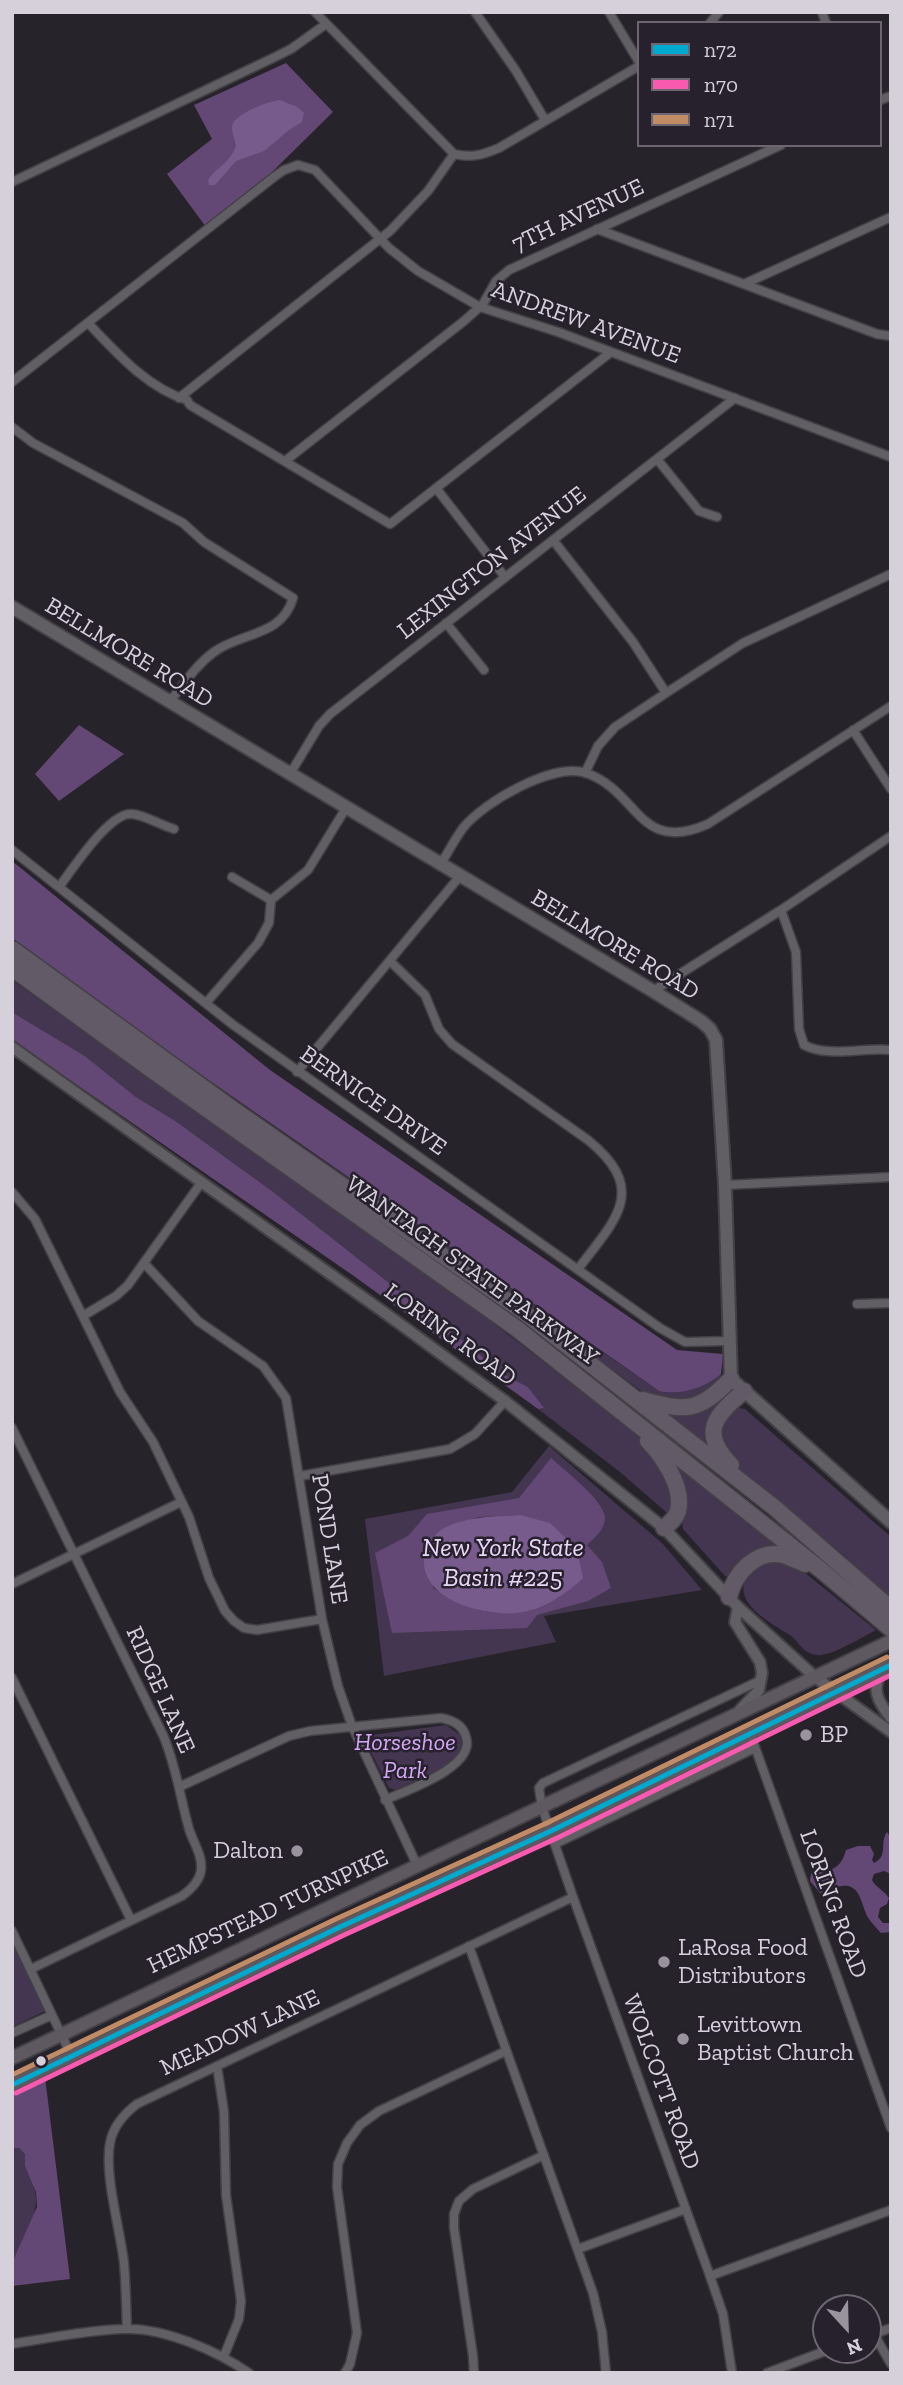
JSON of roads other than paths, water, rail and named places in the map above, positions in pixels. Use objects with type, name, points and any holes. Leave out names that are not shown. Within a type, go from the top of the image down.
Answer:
[{"type":"highway","name":"WANTAGH STATE PARKWAY","points":[[12,949],[220,1100],[525,1313],[775,1508],[891,1609]]},
{"type":"highway","name":"WANTAGH STATE PARKWAY","points":[[12,968],[505,1321],[821,1570],[889,1638]]},
{"type":"highway","points":[[636,1399],[671,1408],[692,1407],[711,1399],[731,1379]]},
{"type":"highway","points":[[744,1391],[720,1411],[713,1424],[712,1434],[720,1454],[775,1508]]},
{"type":"highway","points":[[620,1411],[658,1451],[671,1477],[679,1499],[678,1511],[675,1518],[664,1528]]},
{"type":"highway","points":[[733,1602],[732,1585],[742,1570],[757,1559],[782,1555],[821,1570]]},
{"type":"main road","name":"BELLMORE ROAD","points":[[12,607],[653,991],[710,1029],[716,1040],[725,1185],[731,1379]]},
{"type":"main road","points":[[731,1379],[891,1522]]},
{"type":"main road","name":"HEMPSTEAD TURNPIKE","points":[[15,2055],[815,1677],[889,1638]]},
{"type":"main road","name":"HEMPSTEAD TURNPIKE","points":[[12,2085],[340,1927],[553,1837],[750,1733],[888,1666]]},
{"type":"street","points":[[315,12],[454,154],[468,157],[480,156],[499,148],[637,65]]},
{"type":"street","points":[[475,12],[516,71],[545,120]]},
{"type":"street","points":[[610,12],[637,60]]},
{"type":"street","points":[[12,181],[291,49],[326,24]]},
{"type":"street","name":"7TH AVENUE","points":[[285,461],[480,307],[496,281],[509,270],[777,147]]},
{"type":"street","points":[[179,398],[363,254],[428,191],[454,154]]},
{"type":"street","name":"ANDREW AVENUE","points":[[88,323],[274,177],[292,166],[306,166],[315,170],[389,248],[418,271],[480,307],[558,332],[891,457]]},
{"type":"street","points":[[744,284],[891,217]]},
{"type":"street","points":[[597,229],[877,334],[891,336]]},
{"type":"street","points":[[12,382],[88,323],[138,372],[390,524],[611,352]]},
{"type":"street","name":"LEXINGTON AVENUE","points":[[290,774],[319,726],[330,714],[734,398]]},
{"type":"street","points":[[12,427],[33,443],[183,523],[204,542],[293,598],[289,611],[266,631],[216,650],[198,666],[170,701]]},
{"type":"street","points":[[657,459],[699,511],[717,517]]},
{"type":"street","points":[[436,488],[505,577]]},
{"type":"street","points":[[553,540],[633,642],[666,692]]},
{"type":"street","points":[[585,773],[598,746],[615,727],[666,692],[743,643],[891,574]]},
{"type":"street","points":[[446,623],[484,670]]},
{"type":"street","points":[[441,864],[472,819],[524,784],[554,773],[585,773],[614,790],[647,824],[668,832],[690,832],[708,824],[891,706]]},
{"type":"street","points":[[853,730],[891,789]]},
{"type":"street","points":[[206,1003],[258,943],[269,923],[271,900],[308,870],[346,808]]},
{"type":"street","points":[[59,887],[118,816],[134,814],[174,829]]},
{"type":"street","points":[[653,991],[890,840]]},
{"type":"street","name":"BERNICE DRIVE","points":[[12,850],[297,1072],[660,1328],[685,1342],[730,1340]]},
{"type":"street","points":[[297,1072],[460,876]]},
{"type":"street","points":[[232,877],[271,900]]},
{"type":"street","points":[[781,910],[796,952],[800,1029],[804,1045],[820,1051],[877,1048],[891,1050]]},
{"type":"street","points":[[390,961],[425,995],[439,1028],[452,1044],[588,1140],[607,1155],[615,1167],[621,1180],[622,1200],[609,1228],[578,1269]]},
{"type":"street","name":"LORING ROAD","points":[[12,1047],[505,1401],[664,1528],[733,1602],[815,1677],[891,1732]]},
{"type":"street","points":[[725,1185],[891,1177]]},
{"type":"street","points":[[83,1316],[116,1296],[144,1263],[201,1183]]},
{"type":"street","points":[[12,1192],[35,1219],[120,1392],[153,1442],[189,1517],[209,1578],[225,1611],[244,1628],[257,1630],[322,1619]]},
{"type":"street","name":"POND LANE","points":[[144,1263],[198,1321],[263,1366],[286,1398],[322,1619],[338,1686],[352,1726],[417,1865]]},
{"type":"street","points":[[857,1304],[891,1303]]},
{"type":"street","points":[[300,1476],[450,1449],[475,1434],[505,1401]]},
{"type":"street","name":"RIDGE LANE","points":[[12,1428],[163,1735],[173,1759],[189,1829],[200,1859],[199,1876],[182,1896],[31,1969]]},
{"type":"street","points":[[12,1584],[181,1502]]},
{"type":"street","points":[[733,1602],[735,1622],[760,1662],[761,1680],[759,1690],[733,1716]]},
{"type":"street","points":[[888,1666],[876,1684],[877,1696],[891,1718]]},
{"type":"street","points":[[12,1678],[131,1920]]},
{"type":"street","points":[[542,1807],[539,1788],[543,1783],[761,1680]]},
{"type":"street","points":[[179,1787],[289,1736],[352,1726],[441,1718],[456,1723],[466,1735],[466,1751],[455,1765],[385,1800]]},
{"type":"street","name":"LORING ROAD","points":[[750,1733],[891,2128]]},
{"type":"street","name":"HEMPSTEAD TURNPIKE","points":[[553,1837],[755,1748]]},
{"type":"street","name":"WOLCOTT ROAD","points":[[542,1807],[723,2314],[732,2373]]},
{"type":"street","name":"MEADOW LANE","points":[[127,2328],[124,2263],[109,2163],[109,2144],[121,2118],[137,2104],[573,1897]]},
{"type":"street","points":[[12,1931],[72,2057]]},
{"type":"street","points":[[469,1946],[593,2293],[606,2373]]},
{"type":"street","points":[[12,2033],[52,2015]]},
{"type":"street","points":[[345,2373],[350,2364],[357,2333],[337,2187],[338,2164],[346,2143],[360,2125],[379,2110],[506,2051]]},
{"type":"street","points":[[217,2066],[224,2112],[226,2195],[241,2301],[239,2319],[224,2356]]},
{"type":"street","points":[[474,2373],[454,2228],[457,2206],[464,2195],[473,2189],[544,2155]]},
{"type":"street","points":[[578,2249],[686,2209]]},
{"type":"street","points":[[710,2276],[891,2210]]},
{"type":"street","points":[[12,2344],[127,2328],[173,2336],[224,2356],[249,2373]]},
{"type":"street","points":[[767,2373],[812,2356]]},
{"type":"water","points":[[280,100],[304,113],[302,122],[264,151],[236,161],[215,185],[209,185],[208,180],[230,157],[236,146],[232,125],[236,119],[254,108]]},
{"type":"water","name":"New York State Basin #225","points":[[520,1515],[550,1523],[577,1549],[583,1578],[569,1590],[536,1609],[503,1613],[488,1612],[456,1602],[432,1584],[425,1572],[424,1557],[430,1542],[441,1530],[469,1520]]},
{"type":"place","name":"BP","points":[[806,1735]]},
{"type":"place","name":"Dalton","points":[[297,1851]]},
{"type":"place","name":"LaRosa Food Distributors","points":[[664,1962]]},
{"type":"place","name":"Levittown Baptist Church","points":[[683,2039]]},
{"type":"park label","name":"Horseshoe Park","points":[[405,1757]]}]
